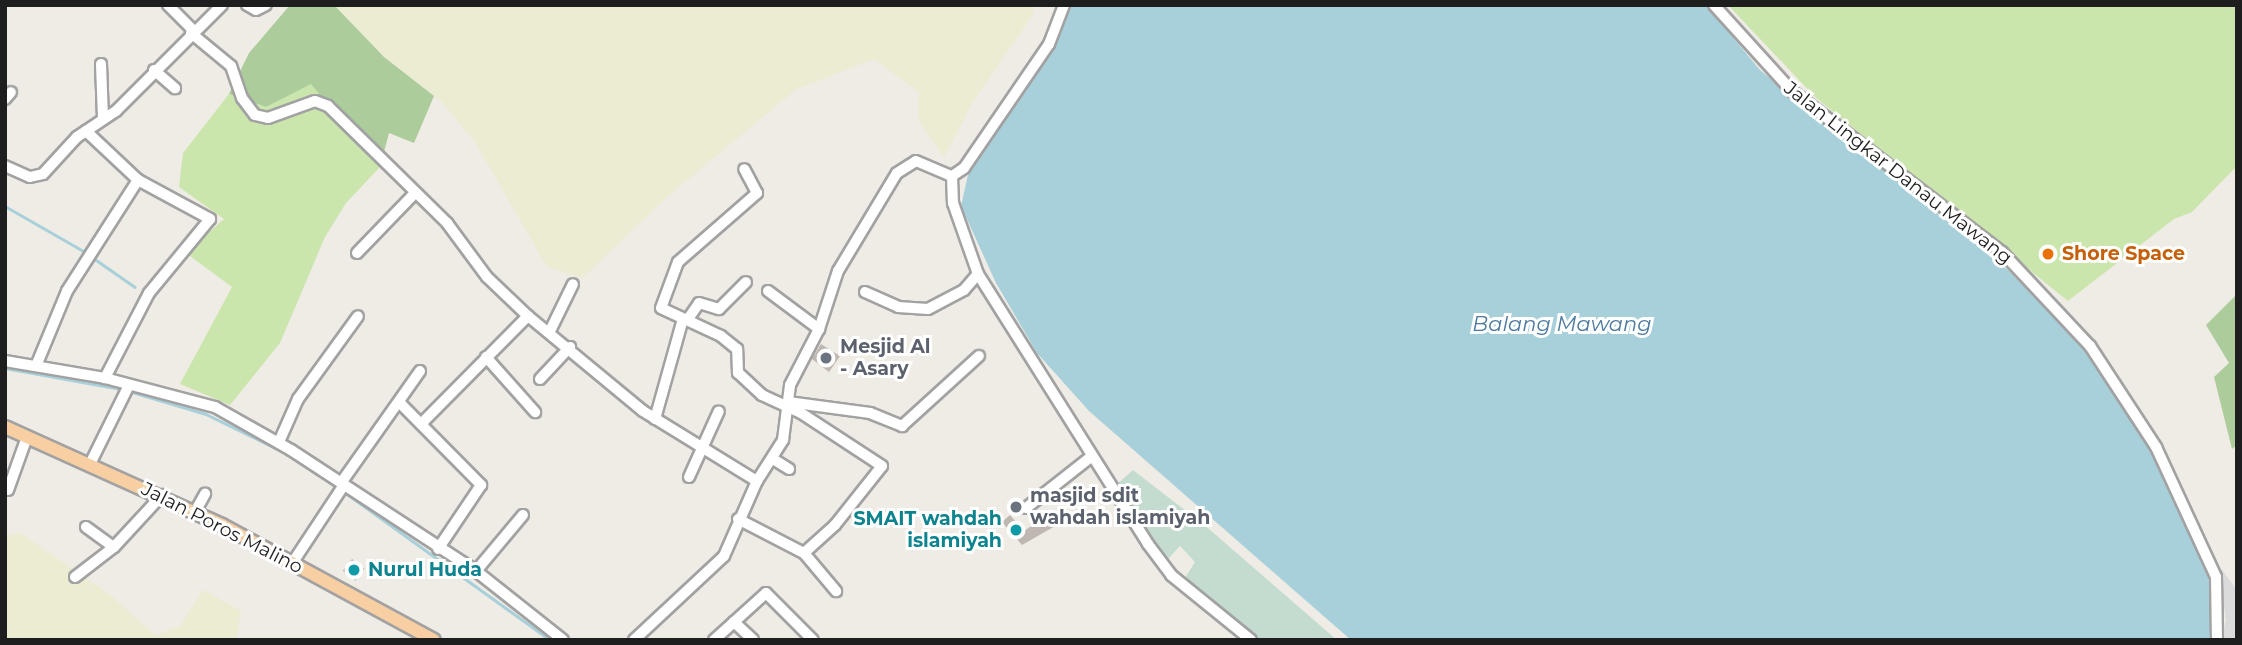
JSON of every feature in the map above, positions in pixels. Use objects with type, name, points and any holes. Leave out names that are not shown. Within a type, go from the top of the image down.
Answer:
[{"type":"main road","name":"Jalan Poros Malino","points":[[5,427],[162,495],[293,562],[434,640]]},
{"type":"street","points":[[168,5],[231,66],[242,99],[255,115],[268,118],[321,101],[413,195],[447,223],[487,277],[528,316],[570,347],[655,419],[757,481]]},
{"type":"street","points":[[8,171],[38,177],[222,5]]},
{"type":"street","points":[[247,5],[256,10],[266,5]]},
{"type":"street","points":[[952,176],[964,168],[1049,44],[1064,5]]},
{"type":"street","name":"Jalan Lingkar Danau Mawang","points":[[1714,5],[1792,91],[2002,252],[2090,346],[2156,447],[2216,577],[2219,639]]},
{"type":"street","points":[[101,64],[103,119]]},
{"type":"street","points":[[154,70],[175,88]]},
{"type":"street","points":[[86,131],[138,180],[210,219],[149,293],[105,378]]},
{"type":"street","points":[[634,640],[724,555],[757,481],[773,459],[789,405],[793,376],[819,329],[849,248],[897,173],[916,161],[952,176]]},
{"type":"street","points":[[744,169],[757,192],[685,254],[671,274],[660,304],[734,345],[738,373],[762,395],[789,405],[882,466],[835,525],[804,553]]},
{"type":"street","points":[[952,176],[953,203],[978,274],[1092,456],[1171,575],[1251,640]]},
{"type":"street","points":[[36,366],[67,291],[138,180]]},
{"type":"street","points":[[357,253],[413,195]]},
{"type":"street","points":[[865,292],[898,307],[928,309],[964,290],[978,274]]},
{"type":"street","points":[[655,419],[685,319],[699,303],[719,309],[746,282]]},
{"type":"street","points":[[550,331],[573,284]]},
{"type":"street","points":[[768,291],[819,329]]},
{"type":"street","points":[[279,442],[298,399],[358,316]]},
{"type":"street","points":[[421,424],[528,316]]},
{"type":"street","points":[[540,379],[570,347]]},
{"type":"street","points":[[789,405],[866,412],[902,426],[979,356]]},
{"type":"street","points":[[486,357],[535,412]]},
{"type":"street","points":[[5,361],[105,378],[129,387],[215,407],[279,442],[438,549],[476,570],[563,640]]},
{"type":"street","points":[[293,562],[421,371]]},
{"type":"street","points":[[90,464],[129,387]]},
{"type":"street","points":[[399,402],[481,485],[438,549]]},
{"type":"street","points":[[689,477],[705,450],[719,411]]},
{"type":"street","points":[[8,490],[27,437]]},
{"type":"street","points":[[1026,508],[1092,456]]},
{"type":"street","points":[[773,459],[789,469]]},
{"type":"street","points":[[195,512],[205,494]]},
{"type":"street","points":[[75,577],[114,547],[162,495]]},
{"type":"street","points":[[476,570],[523,515]]},
{"type":"street","points":[[738,519],[804,553],[836,591]]},
{"type":"street","points":[[86,527],[114,547]]},
{"type":"street","points":[[714,640],[765,593],[813,640]]},
{"type":"street","points":[[734,622],[753,640]]},
{"type":"shaded area","points":[[2206,549],[2237,590],[2237,640],[2221,640],[2226,620],[2221,585]]},
{"type":"green space","points":[[290,5],[334,5],[384,57],[434,96],[414,143],[389,133],[380,167],[311,84],[266,107],[229,94],[249,53]]},
{"type":"green space","points":[[334,5],[1031,5],[1035,11],[971,105],[944,157],[918,120],[919,92],[874,59],[795,90],[667,197],[582,278],[547,267],[475,142],[442,102],[384,57]]},
{"type":"green space","points":[[1728,5],[2237,5],[2237,166],[2192,212],[2174,219],[2068,301],[1815,97]]},
{"type":"green space","points":[[311,83],[380,167],[346,203],[325,237],[280,343],[230,405],[180,384],[232,287],[186,253],[224,219],[179,187],[183,153],[229,94],[266,107]]},
{"type":"green space","points":[[2237,294],[2237,445],[2232,449],[2214,377],[2229,363],[2206,325]]},
{"type":"green space","points":[[1133,470],[1209,529],[1337,640],[1256,640],[1181,584],[1195,562],[1180,546],[1166,561],[1116,485]]},
{"type":"green space","points":[[20,533],[109,594],[155,635],[180,626],[203,590],[241,611],[236,640],[5,640],[5,536]]},
{"type":"water","name":"Balang Mawang","points":[[1072,5],[1706,5],[1760,70],[2009,271],[2094,359],[2135,418],[2207,571],[2213,596],[2210,640],[1351,640],[1089,411],[1037,353],[996,283],[961,206],[968,175],[1052,50]]},
{"type":"building","name":"Mesjid Al - Asary","points":[[821,344],[840,356],[829,372],[812,359]]},
{"type":"building","points":[[1055,510],[1064,521],[1022,545],[1002,522],[1010,515],[1024,531]]},
{"type":"building","name":"Nurul Huda","points":[[352,559],[365,569],[355,581],[343,571]]},
{"type":"waterway","points":[[5,206],[87,253]]},
{"type":"waterway","points":[[92,257],[135,287]]},
{"type":"waterway","points":[[5,368],[122,389]]},
{"type":"waterway","points":[[129,391],[206,414],[284,452],[337,487]]},
{"type":"waterway","points":[[343,491],[550,640]]},
{"type":"place","name":"Shore Space","points":[[2048,254]]},
{"type":"place","name":"Mesjid Al - Asary","points":[[826,358]]},
{"type":"place","name":"masjid sdit wahdah islamiyah","points":[[1016,507]]},
{"type":"place","name":"SMAIT wahdah islamiyah","points":[[1016,530]]},
{"type":"place","name":"Nurul Huda","points":[[354,570]]}]
